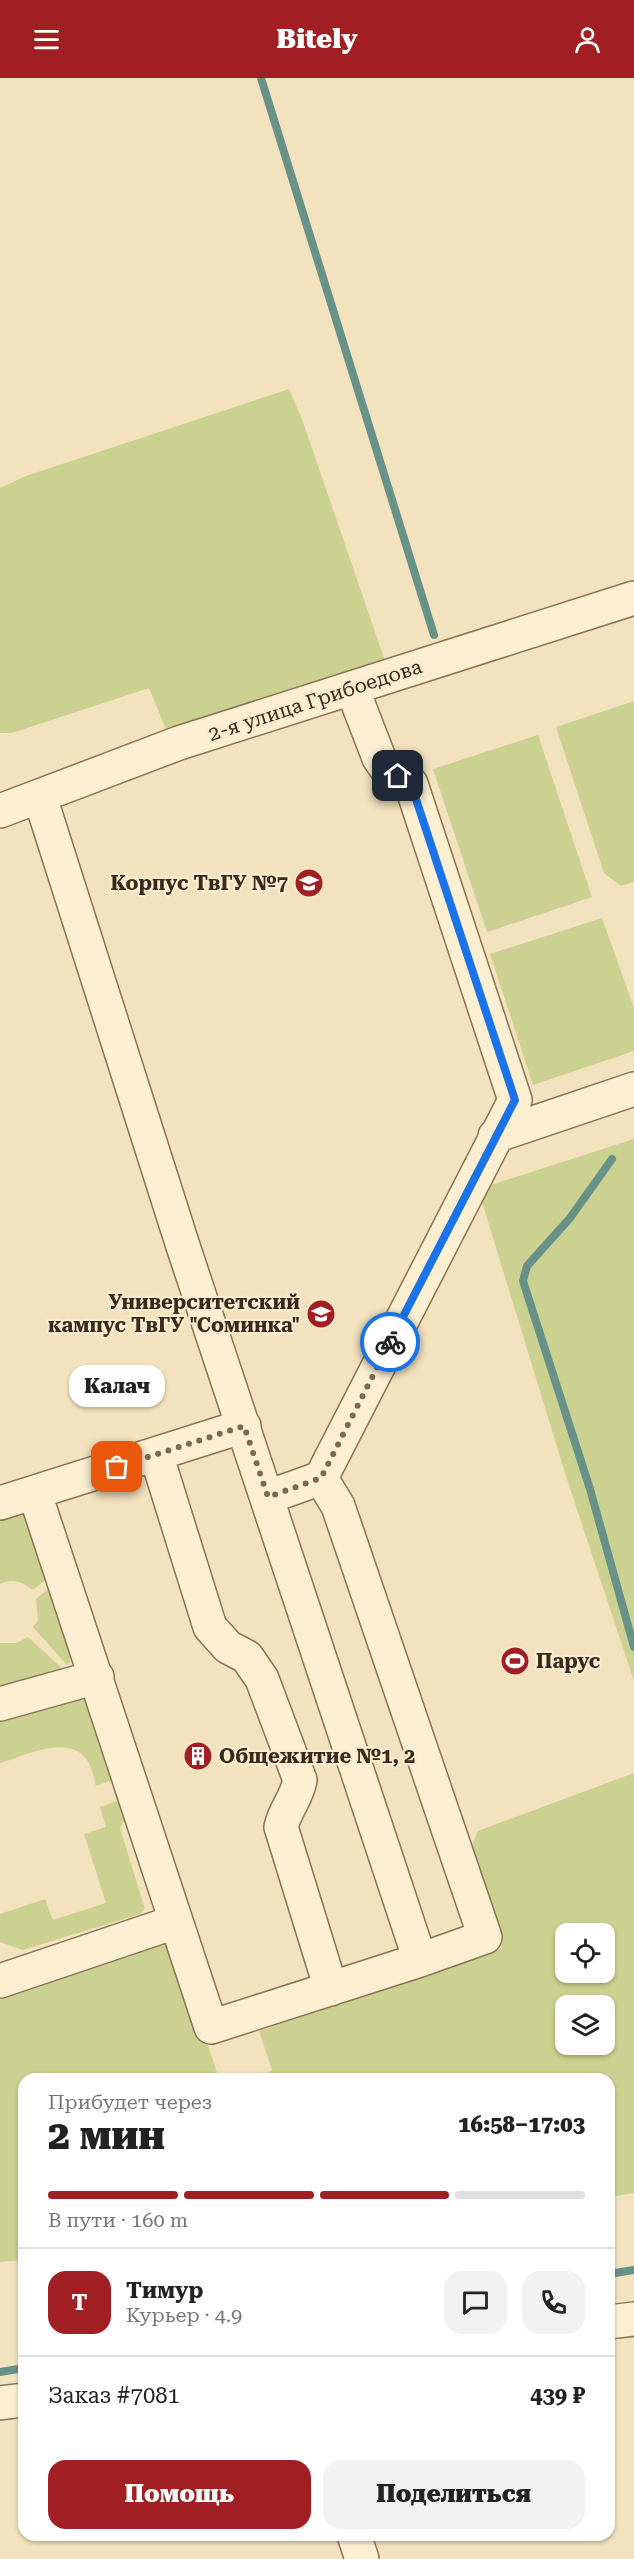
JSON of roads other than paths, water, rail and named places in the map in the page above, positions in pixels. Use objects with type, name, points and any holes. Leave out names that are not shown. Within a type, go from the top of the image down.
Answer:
[{"type":"street","name":"2-я улица Грибоедова","points":[[0,811],[179,743],[634,598]]},
{"type":"street","points":[[268,1497],[321,1478],[515,1100],[411,784],[386,768],[379,758],[352,688]]},
{"type":"street","points":[[40,797],[182,1243],[420,1960]]},
{"type":"street","points":[[495,1136],[634,1089]]},
{"type":"street","points":[[0,1503],[35,1494],[244,1426]]},
{"type":"street","points":[[156,1454],[210,1627],[228,1647],[247,1657],[262,1679],[300,1780],[297,1797],[285,1810],[281,1827],[331,1989]]},
{"type":"street","points":[[35,1494],[97,1677],[210,2027],[485,1937],[346,1528],[338,1506],[321,1478]]},
{"type":"street","points":[[0,1704],[97,1677]]},
{"type":"street","points":[[0,1981],[175,1922]]},
{"type":"street","points":[[615,2321],[634,2319]]},
{"type":"street","points":[[0,2403],[18,2401]]},
{"type":"street","points":[[356,2541],[362,2559]]},
{"type":"waterway","points":[[261,78],[434,635]]},
{"type":"waterway","points":[[612,1159],[570,1218],[527,1266],[523,1281],[590,1489],[634,1647]]},
{"type":"waterway","points":[[615,2273],[634,2270]]},
{"type":"waterway","points":[[0,2372],[18,2369]]},
{"type":"place","name":"Корпус ТвГУ №7","points":[[309,883]]},
{"type":"place","name":"Университетский кампус ТвГУ \"Соминка\"","points":[[321,1314]]},
{"type":"place","name":"Калач","points":[[117,1467]]},
{"type":"place","name":"Парус","points":[[515,1661]]},
{"type":"place","name":"Общежитие №1, 2","points":[[198,1756]]}]
